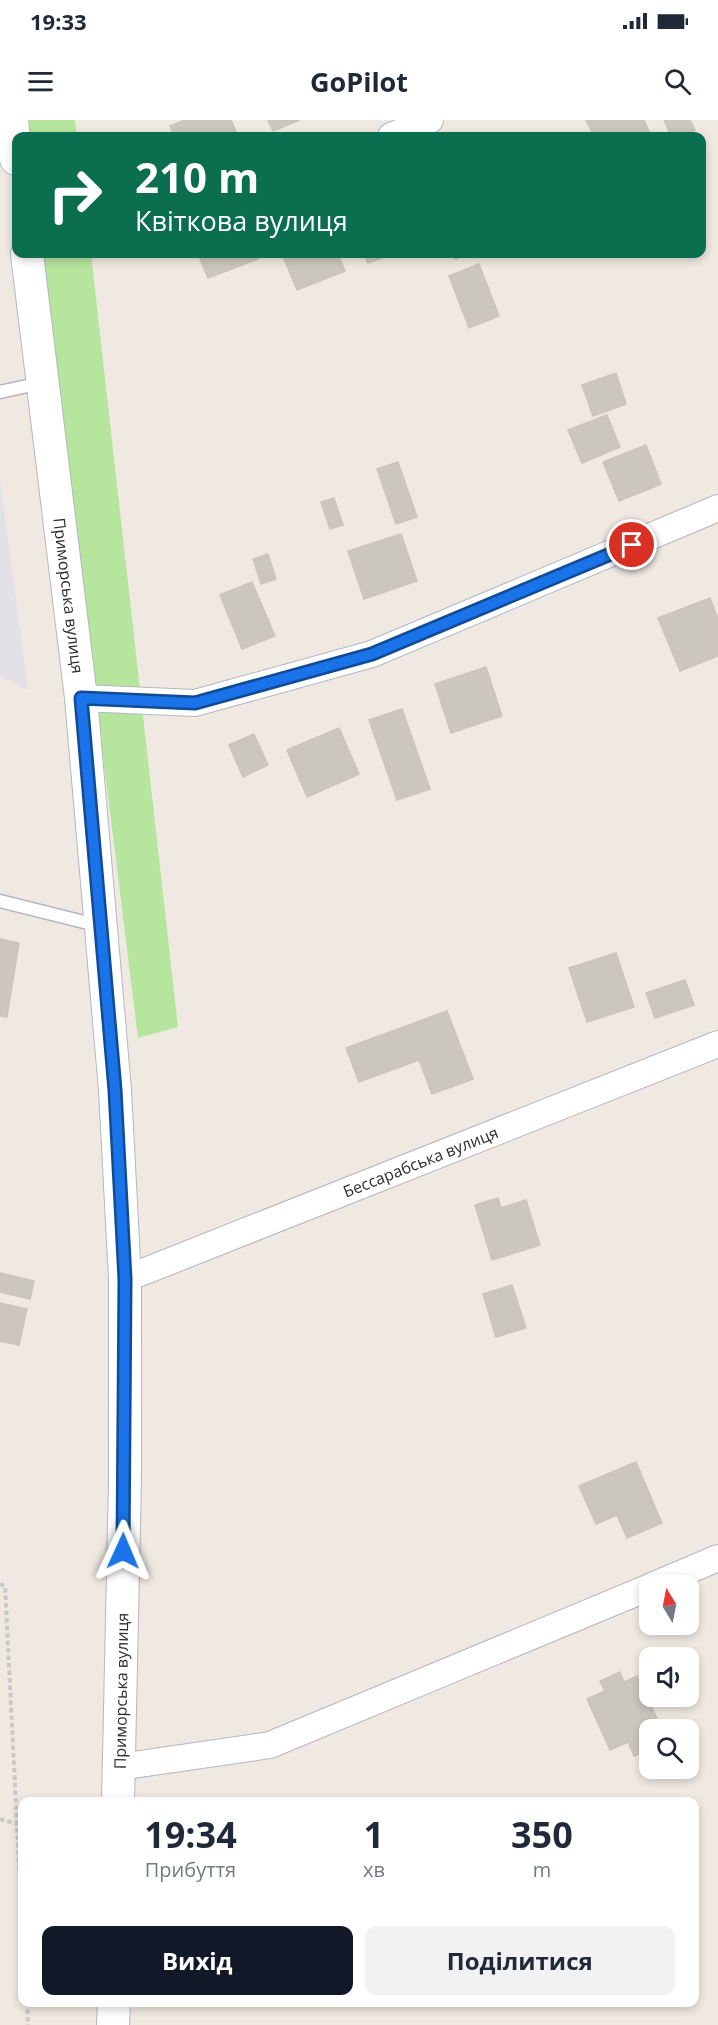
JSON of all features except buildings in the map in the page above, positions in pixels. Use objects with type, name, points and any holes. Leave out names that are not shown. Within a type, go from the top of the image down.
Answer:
[{"type":"street","points":[[401,132],[430,120]]},
{"type":"street","name":"Приморська вулиця","points":[[27,258],[81,698],[115,1090],[125,1279],[125,1480],[118,1797]]},
{"type":"street","points":[[81,698],[195,703],[372,654],[718,508]]},
{"type":"street","name":"Бессарабська вулиця","points":[[125,1279],[718,1044]]},
{"type":"street","points":[[677,1575],[718,1558]]},
{"type":"street","points":[[119,1767],[270,1745],[639,1591]]},
{"type":"street","points":[[113,2025],[114,2007]]},
{"type":"lane","points":[[0,392],[42,383]]},
{"type":"lane","points":[[0,901],[101,926]]},
{"type":"path","points":[[0,1584],[5,1586],[18,1844]]},
{"type":"path","points":[[0,1819],[17,1824]]},
{"type":"path","points":[[27,2007],[28,2025]]},
{"type":"shaded area","points":[[0,479],[28,690],[0,676]]},
{"type":"green space","points":[[24,120],[75,120],[76,132],[26,132]]},
{"type":"green space","points":[[41,258],[91,258],[178,1027],[138,1038]]},
{"type":"route","points":[[123,1551],[125,1279],[115,1090],[81,698],[195,703],[328,667],[372,654],[632,545]]}]
